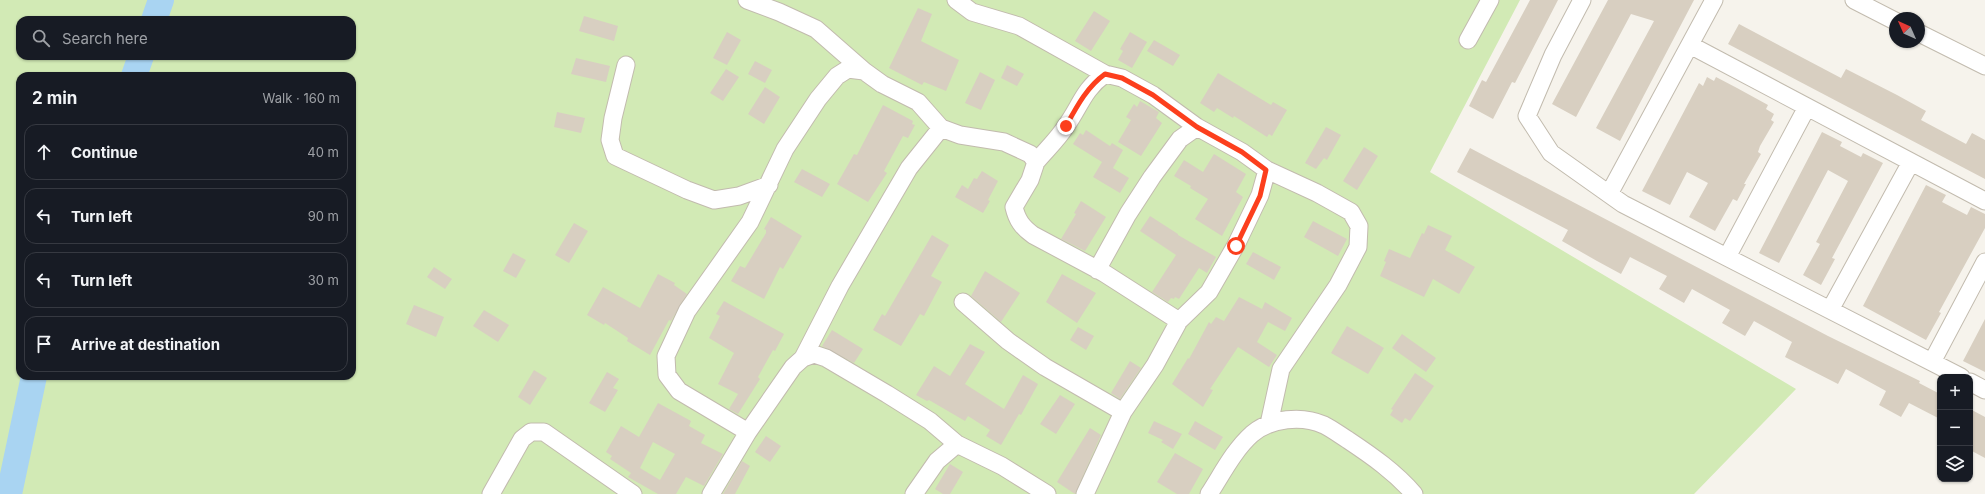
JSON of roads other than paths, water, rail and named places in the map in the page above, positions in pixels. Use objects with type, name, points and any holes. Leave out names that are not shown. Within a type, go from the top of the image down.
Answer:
[{"type":"street","points":[[747,0],[779,12],[816,29],[864,71],[882,84],[918,102],[941,128],[960,135],[1004,142],[1030,154],[1036,162]]},
{"type":"street","points":[[956,0],[972,12],[1018,26],[1105,74],[1122,78],[1153,95],[1197,127],[1242,152],[1266,170],[1317,193],[1350,212],[1359,226],[1358,247],[1338,286],[1281,369],[1270,424]]},
{"type":"street","points":[[1468,40],[1490,0]]},
{"type":"street","points":[[1582,0],[1553,55],[1527,116],[1551,153],[1623,204],[1955,374]]},
{"type":"street","points":[[1609,194],[1714,0]]},
{"type":"street","points":[[1854,0],[1889,18]]},
{"type":"street","points":[[1925,36],[1985,66]]},
{"type":"street","points":[[1690,44],[1985,202]]},
{"type":"street","points":[[626,65],[613,118],[610,140],[615,156],[687,190],[714,200],[738,196],[769,185]]},
{"type":"street","points":[[748,432],[679,391],[667,375],[666,356],[687,311],[750,222],[785,149],[818,99],[837,76],[848,69],[864,71]]},
{"type":"street","points":[[1105,74],[1093,83],[1079,102],[1066,126],[1036,162],[1030,180],[1014,207],[1016,218],[1024,228],[1033,235],[1097,270],[1179,321]]},
{"type":"street","points":[[1727,257],[1807,107]]},
{"type":"street","points":[[1097,270],[1128,214],[1152,177],[1180,139],[1197,127]]},
{"type":"street","points":[[711,494],[748,432],[793,367],[803,358],[840,286],[909,168],[941,128]]},
{"type":"street","points":[[1830,310],[1911,162]]},
{"type":"street","points":[[1084,494],[1123,412],[1154,365],[1179,321],[1209,292],[1236,246],[1260,196],[1266,170]]},
{"type":"street","points":[[1932,362],[1985,262]]},
{"type":"street","points":[[963,302],[1008,341],[1045,367],[1123,412]]},
{"type":"street","points":[[803,358],[814,354],[826,358],[930,421],[957,444],[1002,466],[1047,494]]},
{"type":"street","points":[[1973,384],[1985,390]]},
{"type":"street","points":[[1209,494],[1242,444],[1253,433],[1270,424],[1283,420],[1296,420],[1324,425],[1393,472],[1414,494]]},
{"type":"street","points":[[491,494],[522,438],[530,432],[544,432],[633,494]]},
{"type":"street","points":[[914,494],[937,461],[957,444]]},
{"type":"waterway","points":[[155,16],[161,0]]},
{"type":"waterway","points":[[135,72],[140,60]]},
{"type":"waterway","points":[[9,494],[33,380]]}]
